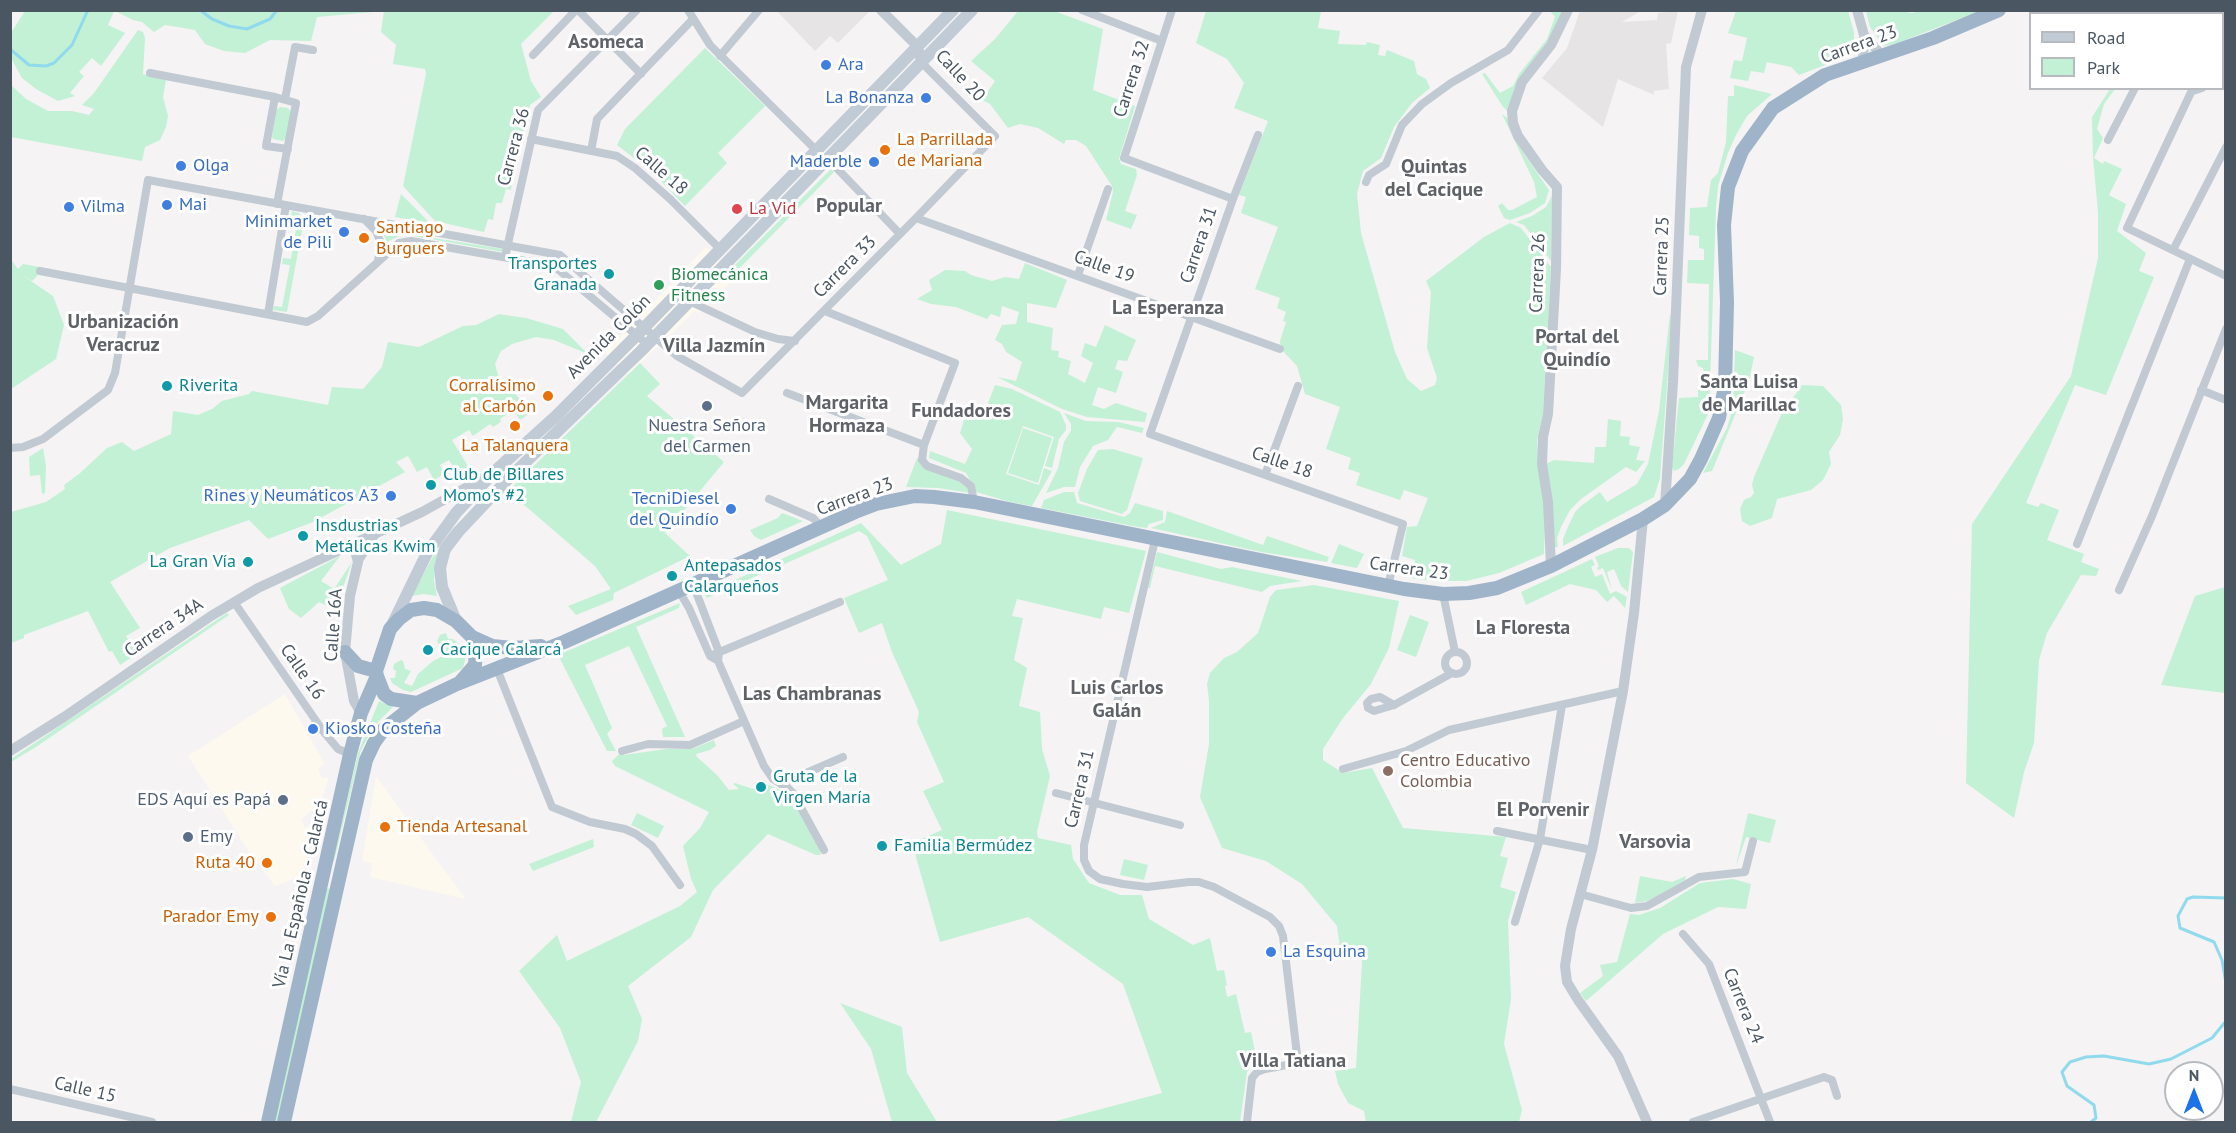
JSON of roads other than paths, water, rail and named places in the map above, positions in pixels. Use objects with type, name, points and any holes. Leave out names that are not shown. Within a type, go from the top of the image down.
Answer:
[{"type":"highway","name":"Carrera 23","points":[[457,684],[564,642],[876,504],[901,498],[934,496],[974,502],[1388,586],[1443,594],[1469,593],[1497,588],[1551,566],[1643,519],[1665,504],[1690,479],[1701,459],[1719,418],[1725,386],[1727,363],[1724,225],[1728,187],[1742,151],[1773,108],[1825,75],[1933,38],[2000,10]]},
{"type":"highway","points":[[390,629],[406,613],[420,608],[437,610],[456,621],[472,637],[476,650],[475,665],[457,684]]},
{"type":"highway","name":"Vía La Española - Calarcá","points":[[268,1122],[350,754],[361,713],[390,629]]},
{"type":"highway","name":"Carrera 23","points":[[472,637],[504,648],[539,647],[564,642]]},
{"type":"highway","points":[[345,652],[358,666],[376,674],[384,694],[391,699],[417,704]]},
{"type":"highway","name":"Vía La Española - Calarcá","points":[[284,1122],[366,760],[374,742],[384,729],[417,704],[457,684]]},
{"type":"main road","name":"Avenida Colón","points":[[390,629],[435,541],[456,513],[494,472],[555,417],[641,331],[953,10]]},
{"type":"main road","name":"Avenida Colón","points":[[456,621],[441,582],[441,562],[448,545],[501,486],[651,340],[972,10]]},
{"type":"street","points":[[533,55],[577,10],[641,74]]},
{"type":"street","name":"Carrera 36","points":[[505,257],[538,110],[637,10]]},
{"type":"street","points":[[688,10],[710,45],[720,56],[817,151]]},
{"type":"street","points":[[720,56],[759,10]]},
{"type":"street","name":"Calle 20","points":[[881,10],[918,47],[921,62],[995,136]]},
{"type":"street","points":[[1082,10],[1162,41]]},
{"type":"street","name":"Carrera 32","points":[[1172,10],[1124,158],[1233,199]]},
{"type":"street","points":[[1366,182],[1369,175],[1386,164],[1402,125],[1422,104],[1451,83],[1509,50],[1539,10]]},
{"type":"street","name":"Carrera 26","points":[[1551,566],[1548,502],[1542,464],[1543,437],[1548,414],[1556,269],[1557,187],[1518,136],[1513,123],[1512,111],[1522,82],[1551,45],[1568,10]]},
{"type":"street","name":"Carrera 25","points":[[1665,504],[1676,334],[1686,67],[1702,10]]},
{"type":"street","points":[[1857,10],[1864,35],[1863,62]]},
{"type":"street","points":[[591,151],[597,119],[693,19]]},
{"type":"street","points":[[1864,35],[1882,56]]},
{"type":"street","points":[[288,149],[266,146],[295,47],[313,50]]},
{"type":"street","points":[[150,73],[296,103],[267,314]]},
{"type":"street","points":[[2108,140],[2134,90]]},
{"type":"street","points":[[2196,90],[2127,228],[2224,273]]},
{"type":"street","name":"Carrera 31","points":[[1150,434],[1258,135]]},
{"type":"street","name":"Carrera 33","points":[[651,340],[742,393],[995,136]]},
{"type":"street","name":"Calle 18","points":[[531,139],[617,156],[635,168],[720,249]]},
{"type":"street","points":[[2173,250],[2226,147]]},
{"type":"street","points":[[828,159],[900,234]]},
{"type":"street","points":[[10,448],[22,447],[43,439],[108,390],[115,373],[148,180],[560,255],[651,340]]},
{"type":"street","points":[[1078,275],[1108,189]]},
{"type":"street","name":"Calle 19","points":[[916,218],[1280,349]]},
{"type":"street","points":[[364,219],[376,231],[381,243],[378,262]]},
{"type":"street","points":[[40,271],[307,322],[318,316],[399,243],[411,241],[554,266],[628,330],[641,331]]},
{"type":"street","points":[[2077,544],[2190,259]]},
{"type":"street","points":[[689,301],[755,332],[795,341]]},
{"type":"street","points":[[825,311],[955,363],[924,445],[922,460],[927,466],[961,478],[970,486],[974,502]]},
{"type":"street","points":[[2119,590],[2152,516],[2226,329]]},
{"type":"street","points":[[1265,475],[1298,386]]},
{"type":"street","points":[[2201,390],[2226,400]]},
{"type":"street","points":[[787,393],[924,445]]},
{"type":"street","name":"Calle 18","points":[[1150,434],[1403,524],[1388,586]]},
{"type":"street","name":"Carrera 34A","points":[[10,751],[64,717],[178,638],[258,588],[344,546],[422,512],[494,472]]},
{"type":"street","points":[[769,499],[813,518],[822,527]]},
{"type":"street","points":[[1643,519],[1634,613],[1623,691],[1592,850],[1565,966],[1567,982],[1618,1056],[1647,1122]]},
{"type":"street","points":[[358,562],[378,532]]},
{"type":"street","name":"Carrera 31","points":[[1155,540],[1084,845],[1084,860],[1089,871],[1100,879],[1123,884],[1147,887],[1199,882],[1214,887],[1270,917],[1279,926],[1283,936],[1298,1063],[1257,1072],[1252,1078],[1247,1122]]},
{"type":"street","points":[[344,546],[355,551],[358,562]]},
{"type":"street","name":"Calle 16A","points":[[358,562],[350,596],[345,652],[354,701],[361,713]]},
{"type":"street","points":[[693,584],[715,656]]},
{"type":"street","points":[[679,591],[715,656],[764,766],[772,779],[794,794],[824,850]]},
{"type":"street","points":[[1443,594],[1455,652]]},
{"type":"street","name":"Calle 16","points":[[234,602],[323,731],[338,749],[350,754]]},
{"type":"street","points":[[715,656],[840,602]]},
{"type":"street","points":[[1394,705],[1452,673],[1462,672],[1467,665],[1463,655],[1455,652],[1449,655],[1446,661],[1447,668],[1452,673]]},
{"type":"street","points":[[497,669],[552,807],[590,822],[625,829],[636,834],[652,846],[680,885]]},
{"type":"street","points":[[1343,769],[1406,751],[1449,730],[1623,691]]},
{"type":"street","points":[[1515,922],[1539,839],[1562,705]]},
{"type":"street","points":[[622,751],[648,744],[690,745],[744,721]]},
{"type":"street","points":[[782,784],[843,757]]},
{"type":"street","points":[[1056,793],[1180,825]]},
{"type":"street","points":[[1497,831],[1592,850]]},
{"type":"street","points":[[1580,894],[1631,908],[1647,906],[1699,877],[1745,872],[1754,840]]},
{"type":"street","name":"Carrera 24","points":[[1683,934],[1709,964],[1770,1122]]},
{"type":"street","points":[[1694,1122],[1824,1077],[1832,1080],[1837,1096]]},
{"type":"street","name":"Calle 15","points":[[10,1089],[152,1122]]},
{"type":"waterway","points":[[10,49],[29,65],[46,66],[54,63],[72,45],[88,10]]},
{"type":"waterway","points":[[200,10],[212,19],[229,26],[247,29],[270,19],[277,10]]},
{"type":"waterway","points":[[2226,898],[2193,897],[2187,899],[2178,916],[2180,928],[2214,942],[2222,960],[2226,983]]},
{"type":"waterway","points":[[2091,1122],[2096,1118],[2094,1105],[2067,1086],[2062,1072],[2070,1062],[2086,1057],[2104,1056],[2149,1064],[2171,1059],[2212,1038],[2226,1021]]},
{"type":"place","name":"Ara","points":[[826,65]]},
{"type":"place","name":"La Bonanza","points":[[926,98]]},
{"type":"place","name":"La Parrillada de Mariana","points":[[885,150]]},
{"type":"place","name":"Maderble","points":[[874,162]]},
{"type":"place","name":"Olga","points":[[181,166]]},
{"type":"place","name":"Mai","points":[[167,205]]},
{"type":"place","name":"Vilma","points":[[69,207]]},
{"type":"place","name":"La Vid","points":[[737,209]]},
{"type":"place","name":"Minimarket de Pili","points":[[344,232]]},
{"type":"place","name":"Santiago Burguers","points":[[364,238]]},
{"type":"place","name":"Transportes Granada","points":[[609,274]]},
{"type":"place","name":"Biomecánica Fitness","points":[[659,285]]},
{"type":"place","name":"Riverita","points":[[167,386]]},
{"type":"place","name":"Corralísimo al Carbón","points":[[548,396]]},
{"type":"place","name":"Nuestra Señora del Carmen","points":[[707,406]]},
{"type":"place","name":"La Talanquera","points":[[515,426]]},
{"type":"place","name":"Club de Billares Momo's #2","points":[[431,485]]},
{"type":"place","name":"Rines y Neumáticos A3","points":[[391,496]]},
{"type":"place","name":"TecniDiesel del Quindío","points":[[731,509]]},
{"type":"place","name":"Insdustrias Metálicas Kwim","points":[[303,536]]},
{"type":"place","name":"La Gran Vía","points":[[248,562]]},
{"type":"place","name":"Antepasados Calarqueños","points":[[672,576]]},
{"type":"place","name":"Cacique Calarcá","points":[[428,650]]},
{"type":"place","name":"Kiosko Costeña","points":[[313,729]]},
{"type":"place","name":"Centro Educativo Colombia","points":[[1388,771]]},
{"type":"place","name":"Gruta de la Virgen María","points":[[761,787]]},
{"type":"place","name":"EDS Aquí es Papá","points":[[283,800]]},
{"type":"place","name":"Tienda Artesanal","points":[[385,827]]},
{"type":"place","name":"Emy","points":[[188,837]]},
{"type":"place","name":"Familia Bermúdez","points":[[882,846]]},
{"type":"place","name":"Ruta 40","points":[[267,863]]},
{"type":"place","name":"Parador Emy","points":[[271,917]]},
{"type":"place","name":"La Esquina","points":[[1271,952]]},
{"type":"district","name":"Asomeca","points":[[606,42]]},
{"type":"district","name":"Quintas del Cacique","points":[[1434,178]]},
{"type":"district","name":"Popular","points":[[849,206]]},
{"type":"district","name":"La Esperanza","points":[[1168,308]]},
{"type":"district","name":"Urbanización Veracruz","points":[[123,334]]},
{"type":"district","name":"Villa Jazmín","points":[[714,346]]},
{"type":"district","name":"Portal del Quindío","points":[[1577,348]]},
{"type":"district","name":"Santa Luisa de Marillac","points":[[1749,394]]},
{"type":"district","name":"Fundadores","points":[[961,411]]},
{"type":"district","name":"Margarita Hormaza","points":[[847,414]]},
{"type":"district","name":"La Floresta","points":[[1523,628]]},
{"type":"district","name":"Las Chambranas","points":[[812,694]]},
{"type":"district","name":"Luis Carlos Galán","points":[[1117,700]]},
{"type":"district","name":"El Porvenir","points":[[1543,810]]},
{"type":"district","name":"Varsovia","points":[[1655,842]]},
{"type":"district","name":"Villa Tatiana","points":[[1293,1061]]}]
